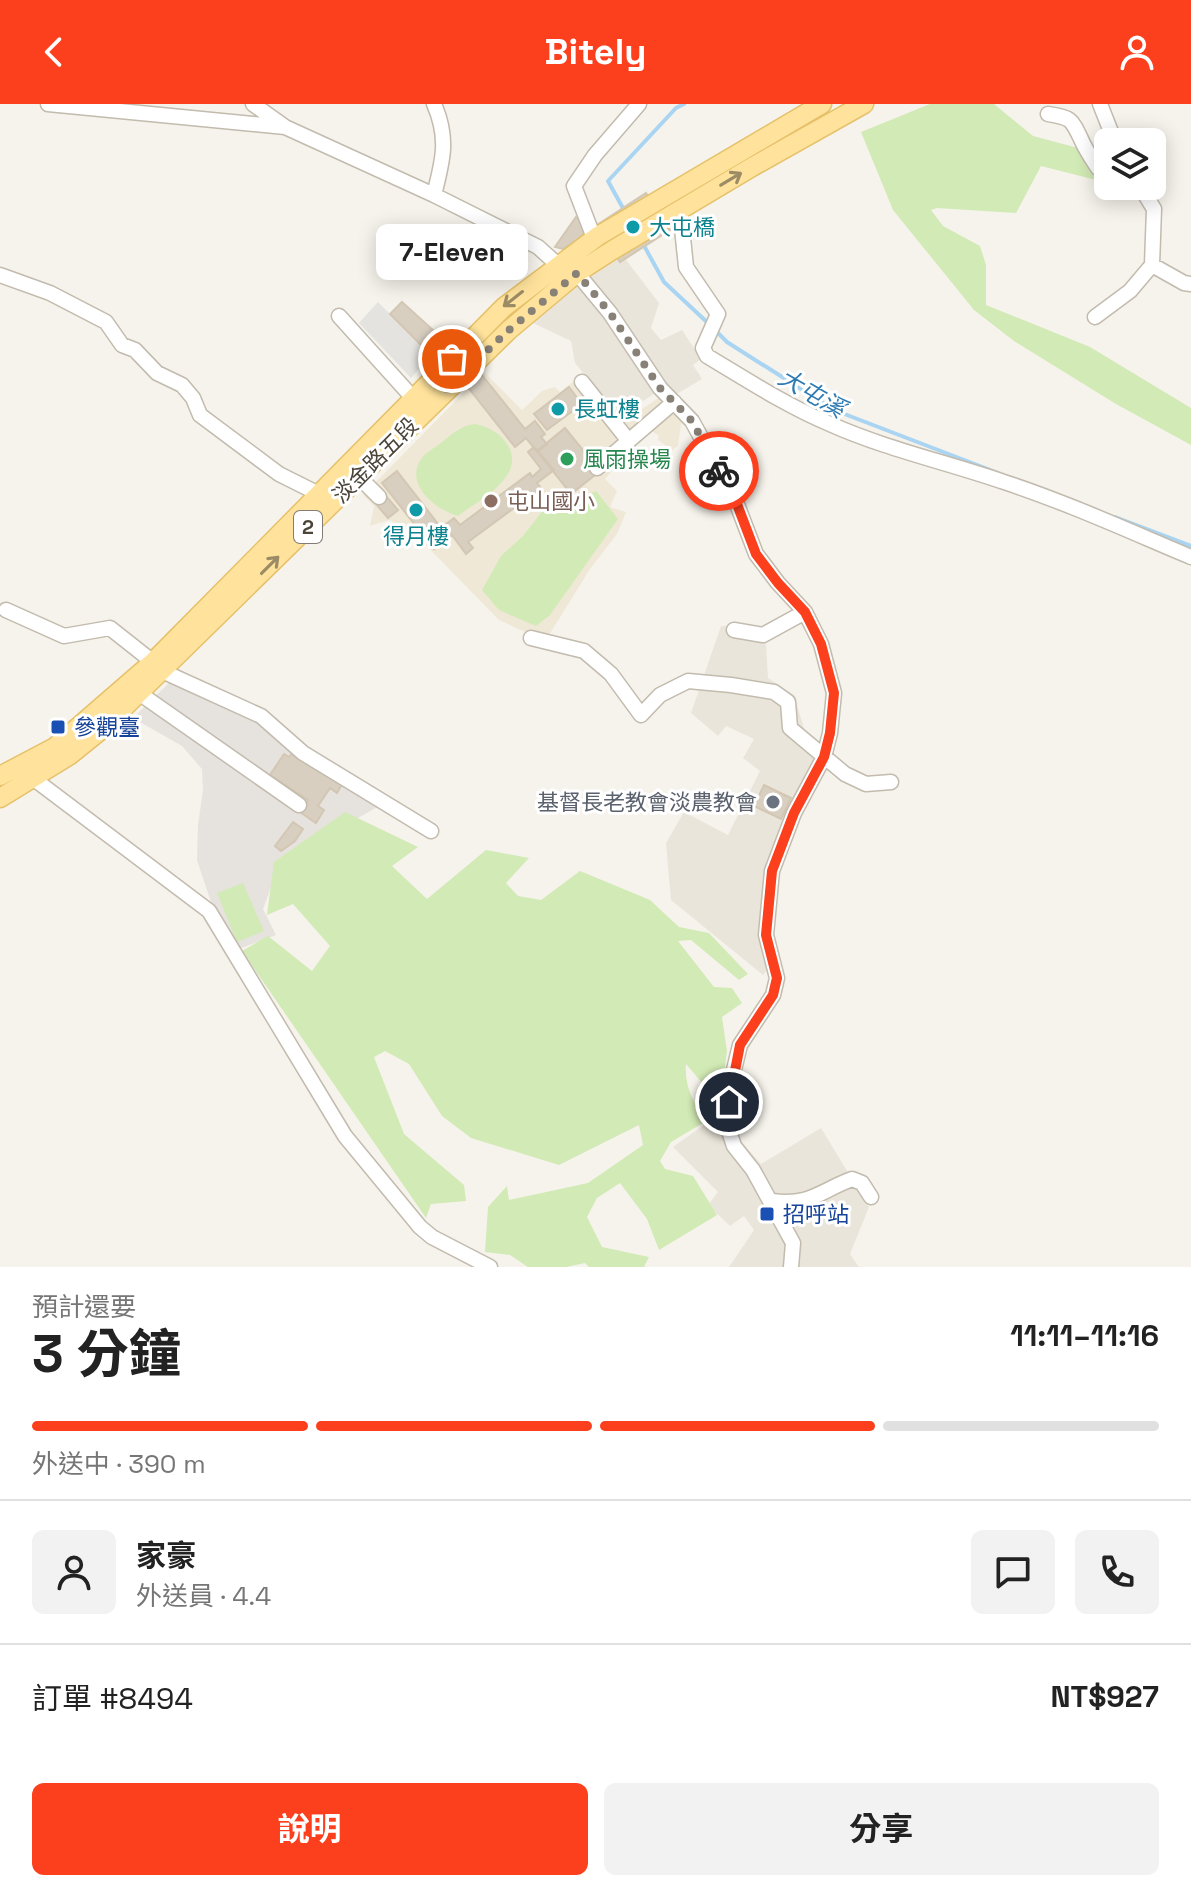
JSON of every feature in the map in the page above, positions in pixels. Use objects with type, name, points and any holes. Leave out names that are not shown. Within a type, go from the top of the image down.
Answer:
[{"type":"main road","name":"2","points":[[666,210],[822,104]]},
{"type":"main road","name":"2","points":[[596,237],[666,210],[864,104]]},
{"type":"main road","name":"淡金路五段","points":[[0,798],[34,779],[101,730],[139,693],[158,666],[319,494],[413,398],[440,383],[577,273],[666,210]]},
{"type":"main road","name":"淡金路五段","points":[[0,776],[55,747],[158,666],[358,476],[504,307],[596,237]]},
{"type":"street","points":[[48,104],[285,127]]},
{"type":"street","points":[[253,104],[285,127],[434,195],[538,247],[558,265],[577,273],[610,313],[660,388],[692,421],[735,499],[756,554],[805,612],[821,644],[834,693],[830,733],[824,757],[794,813],[772,871],[766,935],[777,978],[773,995],[740,1045],[727,1125],[734,1146],[772,1201],[793,1243],[791,1267]]},
{"type":"street","points":[[434,104],[443,123],[444,158],[434,195]]},
{"type":"street","points":[[596,237],[574,186],[595,155],[639,104]]},
{"type":"street","points":[[1100,104],[1109,128]]},
{"type":"street","points":[[1048,114],[1066,117],[1076,124],[1081,140],[1094,161]]},
{"type":"street","points":[[1095,317],[1130,291],[1152,265],[1154,209],[1149,200]]},
{"type":"street","points":[[666,210],[686,267],[718,314],[705,340],[703,348],[707,356],[776,398],[828,424],[882,445],[1080,509],[1191,557]]},
{"type":"street","points":[[1152,265],[1191,284]]},
{"type":"street","points":[[0,275],[50,293],[106,322],[122,345],[135,350],[157,373],[182,385],[193,398],[200,415],[279,474],[319,494]]},
{"type":"street","points":[[339,316],[413,398]]},
{"type":"street","points":[[582,382],[628,440]]},
{"type":"street","points":[[597,468],[674,402]]},
{"type":"street","points":[[358,476],[379,497]]},
{"type":"street","points":[[6,610],[64,636],[110,628],[158,666],[261,716],[303,753],[431,831]]},
{"type":"street","points":[[734,630],[763,635],[805,612]]},
{"type":"street","points":[[531,638],[584,651],[611,674],[641,715],[660,695],[688,681],[774,692],[788,702],[790,728],[845,774],[866,784],[891,782]]},
{"type":"street","points":[[139,693],[299,805]]},
{"type":"street","points":[[24,762],[34,779],[209,911],[345,1136],[420,1227],[432,1237],[490,1267]]},
{"type":"street","points":[[772,1201],[794,1204],[852,1179],[862,1183],[871,1197]]},
{"type":"shaded area","points":[[620,252],[659,303],[651,328],[661,340],[682,330],[701,359],[693,365],[702,379],[675,395],[665,387],[619,416],[575,363],[571,341],[529,321]]},
{"type":"shaded area","points":[[378,302],[431,355],[411,378],[359,323]]},
{"type":"shaded area","name":"屯山國小","points":[[484,372],[522,410],[542,391],[555,387],[560,392],[582,375],[622,423],[661,396],[682,417],[678,446],[672,450],[649,429],[605,479],[617,491],[610,507],[626,512],[617,534],[590,569],[549,635],[525,632],[499,620],[412,531],[389,520],[370,526],[374,506],[363,495]]},
{"type":"shaded area","points":[[721,626],[765,626],[768,678],[794,695],[814,762],[769,857],[761,919],[768,969],[763,975],[671,900],[666,843],[684,812],[728,835],[760,771],[743,758],[754,739],[726,726],[718,736],[691,713]]},
{"type":"shaded area","points":[[173,679],[258,718],[379,806],[280,863],[263,909],[276,935],[239,949],[211,902],[197,860],[202,769],[182,746],[133,718]]},
{"type":"shaded area","points":[[718,1115],[761,1164],[821,1128],[869,1207],[850,1254],[859,1267],[729,1267],[754,1230],[744,1216],[730,1226],[708,1205],[718,1192],[673,1147]]},
{"type":"green space","points":[[930,104],[994,104],[1033,136],[1094,152],[1094,179],[1041,166],[1016,213],[931,210],[943,226],[980,246],[986,265],[986,305],[1090,347],[1191,408],[1191,445],[1116,404],[1014,341],[974,310],[893,210],[861,132]]},
{"type":"green space","points":[[475,424],[484,426],[504,440],[512,456],[511,466],[498,486],[458,516],[425,495],[419,487],[417,469],[428,452],[456,431]]},
{"type":"green space","points":[[558,491],[571,501],[596,491],[618,519],[550,615],[536,626],[499,610],[482,590],[501,556],[523,536]]},
{"type":"green space","points":[[345,812],[418,847],[392,866],[427,899],[486,850],[529,858],[506,883],[518,896],[541,900],[580,871],[650,900],[679,927],[709,933],[748,974],[739,980],[691,940],[678,941],[714,987],[732,988],[742,1003],[722,1017],[727,1051],[720,1104],[686,1064],[686,1079],[691,1094],[708,1120],[671,1142],[660,1161],[665,1169],[693,1176],[717,1215],[659,1250],[647,1219],[620,1183],[597,1198],[587,1217],[602,1247],[649,1257],[644,1267],[589,1267],[585,1263],[566,1267],[528,1267],[510,1255],[485,1252],[488,1207],[507,1186],[509,1200],[588,1183],[643,1145],[639,1125],[559,1165],[471,1138],[442,1116],[409,1064],[385,1051],[374,1057],[404,1134],[464,1185],[466,1201],[431,1204],[426,1218],[242,951],[268,936],[312,971],[330,946],[293,904],[267,915],[274,862]]},
{"type":"green space","points":[[243,883],[264,931],[237,942],[217,893]]},
{"type":"building","name":"大屯橋","points":[[646,193],[670,230],[620,262],[597,225]]},
{"type":"building","points":[[576,217],[586,229],[582,236],[563,249],[555,247]]},
{"type":"building","points":[[402,302],[445,341],[431,355],[390,314]]},
{"type":"building","points":[[482,375],[525,429],[535,421],[545,434],[541,437],[547,444],[537,452],[526,438],[515,447],[467,386]]},
{"type":"building","name":"長虹樓","points":[[569,387],[582,404],[547,430],[534,414]]},
{"type":"building","name":"風雨操場","points":[[565,428],[600,471],[571,494],[537,451]]},
{"type":"building","points":[[534,447],[554,470],[537,483],[541,488],[468,542],[473,548],[466,554],[442,527],[454,518],[460,525],[530,473],[532,477],[541,469],[528,452]]},
{"type":"building","name":"得月樓","points":[[397,471],[449,538],[434,549],[382,483]]},
{"type":"building","points":[[385,495],[398,510],[388,518],[375,503]]},
{"type":"building","points":[[293,752],[342,784],[337,793],[330,788],[318,806],[324,810],[316,823],[300,812],[308,800],[270,775],[284,754],[289,757]]},
{"type":"building","name":"基督長老教會淡農教會","points":[[764,785],[791,798],[781,819],[754,806]]},
{"type":"building","points":[[293,822],[303,829],[295,841],[281,851],[275,846]]},
{"type":"waterway","name":"大屯溪","points":[[624,210],[608,181],[676,108],[684,104]]},
{"type":"waterway","name":"大屯溪","points":[[642,242],[664,282],[709,324]]},
{"type":"waterway","name":"大屯溪","points":[[715,330],[727,342],[834,410],[998,473]]},
{"type":"waterway","name":"大屯溪","points":[[1115,517],[1191,546]]},
{"type":"way so far","points":[[452,359],[434,377],[447,389],[509,330],[577,273],[610,313],[660,388],[692,421],[719,471]]},
{"type":"place","name":"大屯橋","points":[[633,227]]},
{"type":"place","name":"7-Eleven","points":[[452,359]]},
{"type":"place","name":"長虹樓","points":[[558,409]]},
{"type":"place","name":"風雨操場","points":[[567,459]]},
{"type":"place","name":"屯山國小","points":[[491,501]]},
{"type":"place","name":"得月樓","points":[[416,510]]},
{"type":"place","name":"參觀臺","points":[[58,727]]},
{"type":"place","name":"基督長老教會淡農教會","points":[[773,802]]},
{"type":"place","name":"招呼站","points":[[767,1214]]},
{"type":"route","points":[[719,471],[735,499],[756,554],[805,612],[821,644],[834,693],[824,757],[794,813],[772,871],[766,935],[777,978],[773,995],[740,1045],[729,1102]]}]
